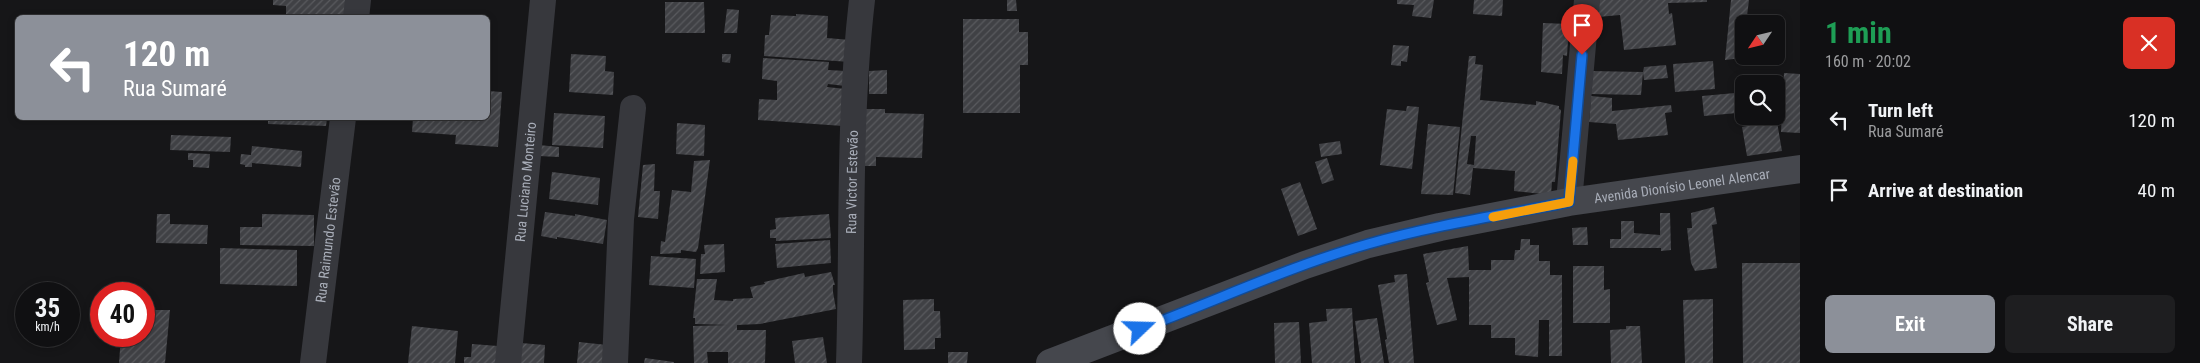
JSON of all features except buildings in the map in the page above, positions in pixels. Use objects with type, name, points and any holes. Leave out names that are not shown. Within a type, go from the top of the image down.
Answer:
[{"type":"street","points":[[356,15],[358,0]]},
{"type":"street","name":"Rua Luciano Monteiro","points":[[508,363],[543,0]]},
{"type":"street","name":"Rua Victor Estevão","points":[[849,363],[853,110],[856,50],[862,0]]},
{"type":"street","points":[[1569,202],[1587,0]]},
{"type":"street","points":[[615,363],[621,219],[633,108]]},
{"type":"street","name":"Rua Raimundo Estevão","points":[[313,363],[343,120]]},
{"type":"street","name":"Avenida Dionísio Leonel Alencar","points":[[1050,363],[1368,244],[1440,227],[1569,202],[1800,170]]},
{"type":"slow traffic","points":[[1493,217],[1569,202],[1573,161]]},
{"type":"route","points":[[1140,329],[1368,244],[1440,227],[1569,202],[1582,55]]}]
